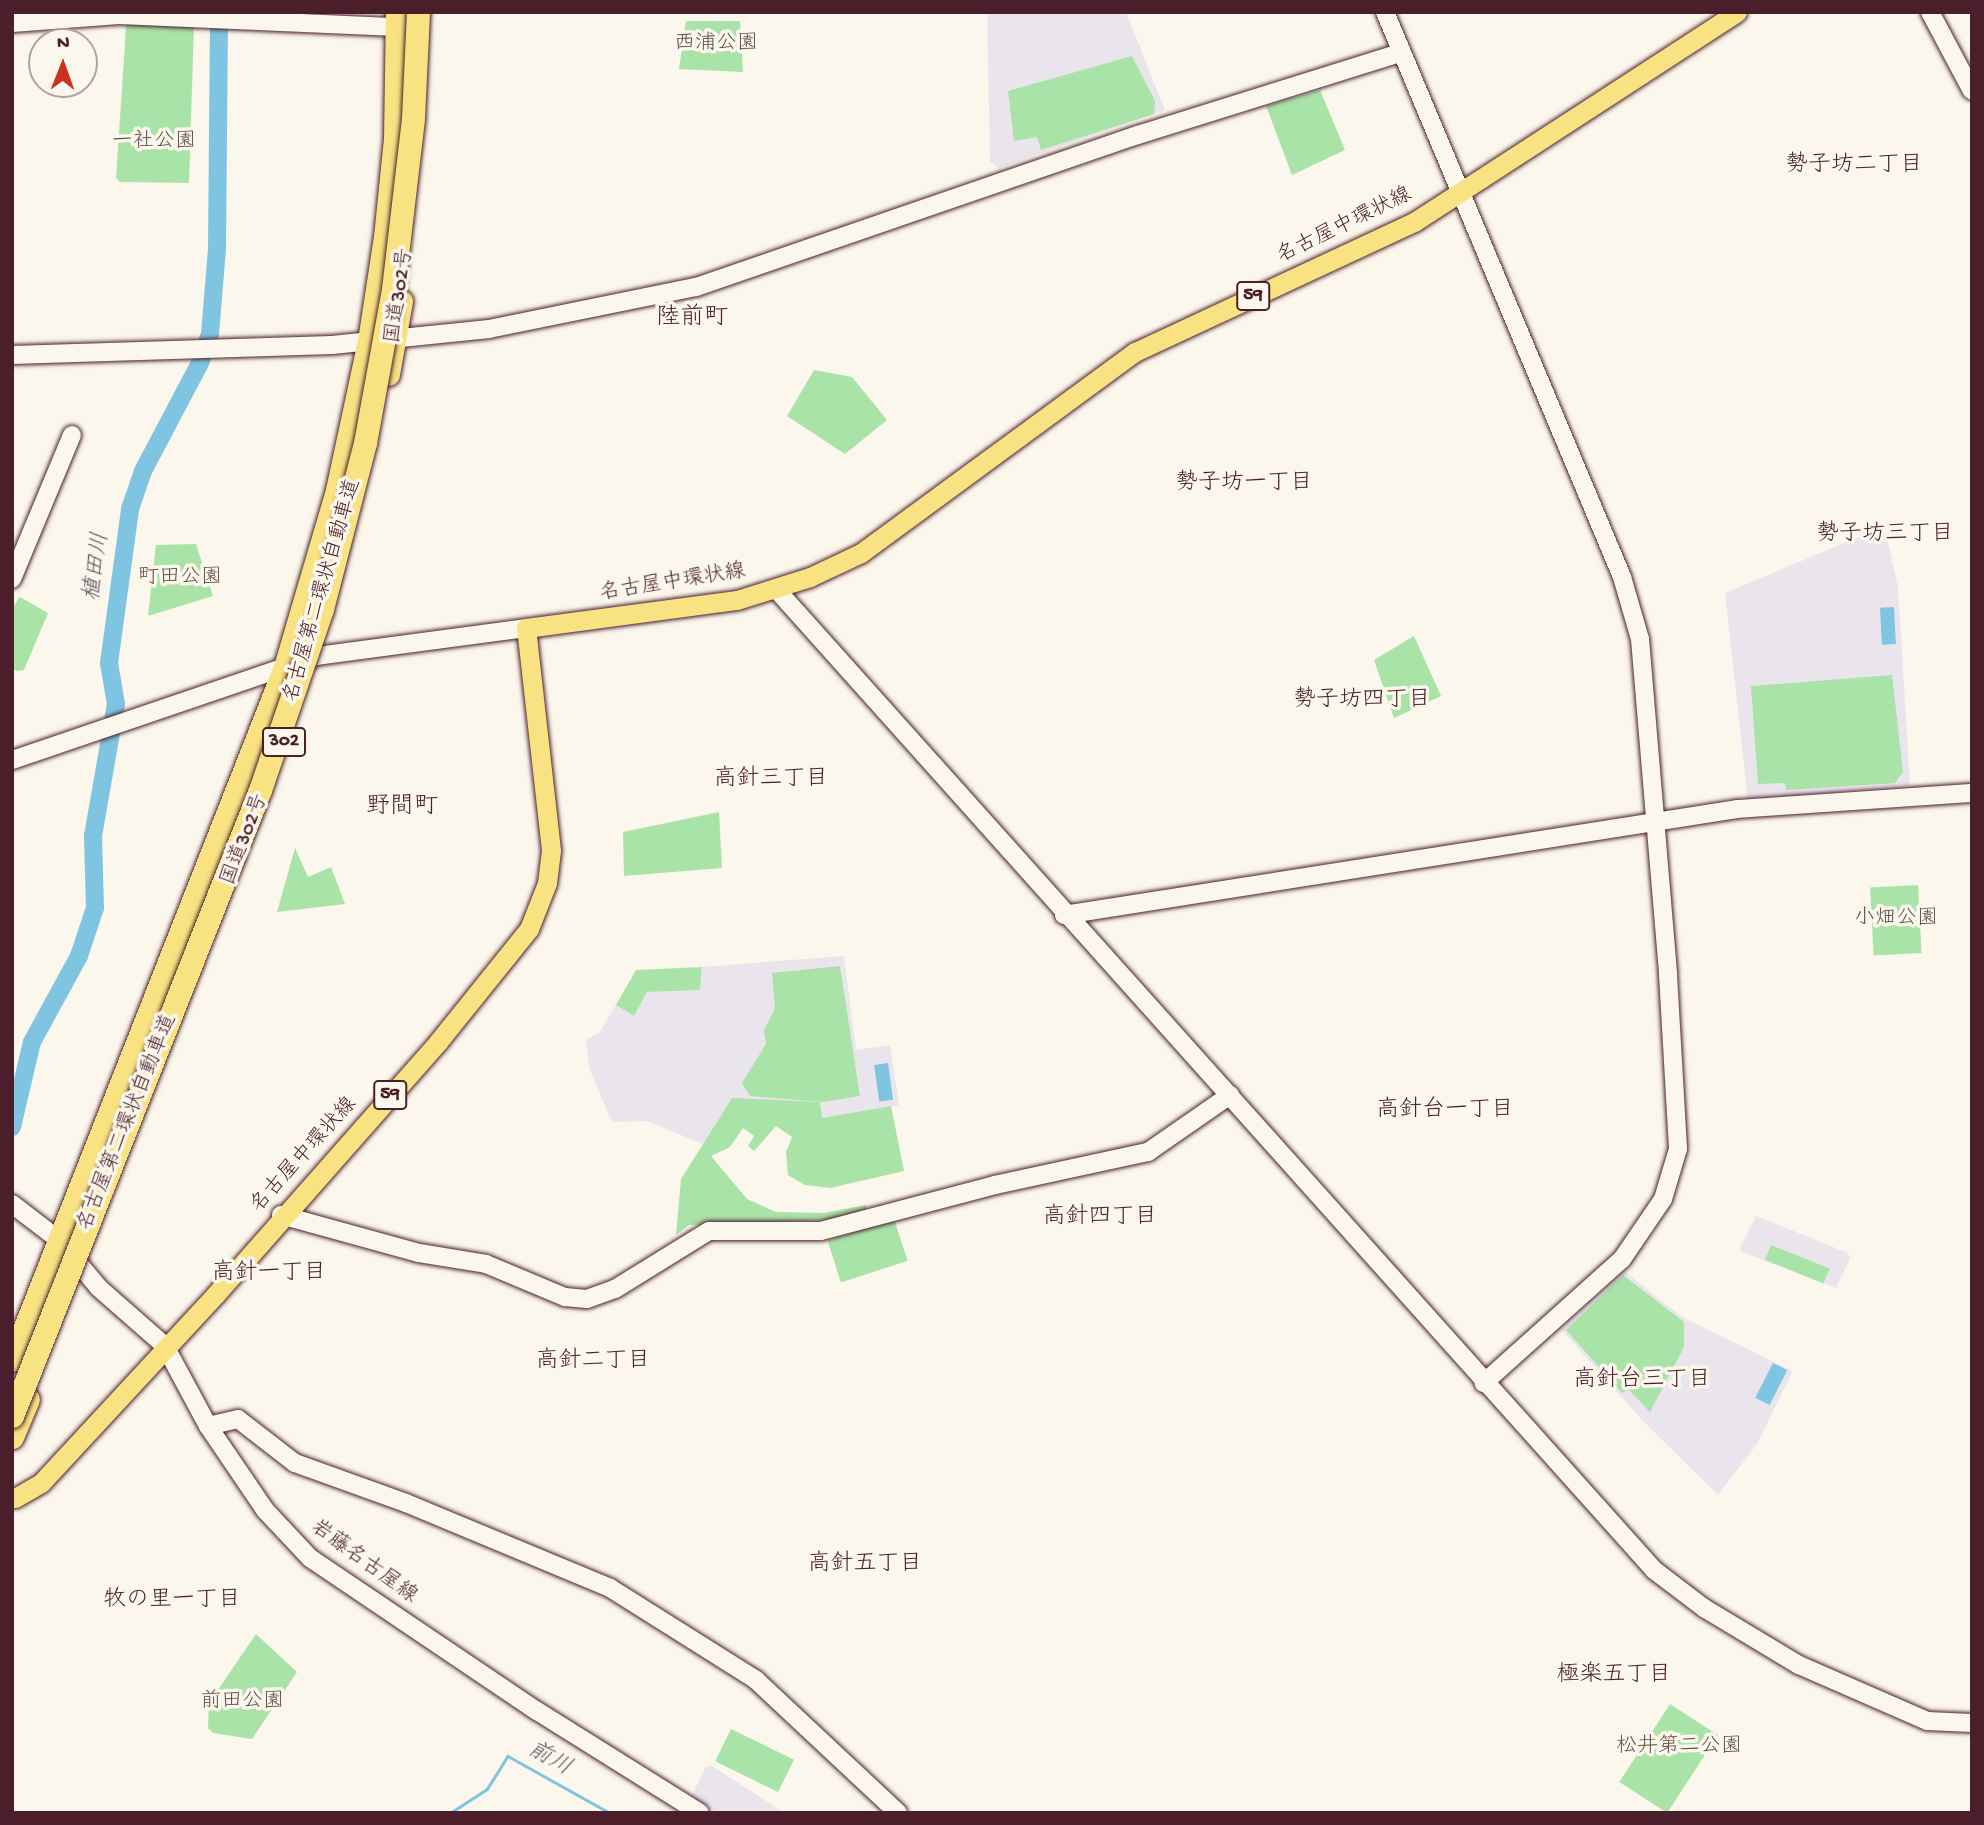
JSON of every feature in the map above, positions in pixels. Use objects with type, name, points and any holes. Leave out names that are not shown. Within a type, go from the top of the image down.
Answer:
[{"type":"highway","name":"名古屋第二環状自動車道","points":[[12,1416],[260,790],[322,610],[365,443],[393,289],[413,118],[418,12]]},
{"type":"highway","name":"国道302号","points":[[12,1437],[317,656],[396,336],[419,141],[424,12]]},
{"type":"highway","name":"名古屋第二環状自動車道","points":[[12,1378],[247,787],[311,604],[354,440],[382,287],[400,118],[399,17]]},
{"type":"highway","name":"国道302号","points":[[12,1360],[285,667],[337,490],[369,341],[395,138],[399,17]]},
{"type":"main road","name":"名古屋中環状線","points":[[15,1498],[165,1346],[495,975],[538,908],[547,883],[551,823],[526,628],[737,600],[776,589],[873,545],[1135,352],[1392,234],[1460,193],[1737,12]]},
{"type":"street","points":[[1385,12],[1622,577],[1640,639],[1655,821],[1678,1149],[1672,1173],[1653,1217],[1622,1259],[1484,1383]]},
{"type":"street","points":[[1930,12],[1972,91]]},
{"type":"street","points":[[12,23],[119,15],[226,20],[399,17]]},
{"type":"street","points":[[12,355],[369,341],[396,336],[489,330],[696,288],[1138,135],[1400,53]]},
{"type":"street","points":[[12,579],[72,435]]},
{"type":"street","points":[[776,589],[943,772],[1064,915],[1230,1095],[1484,1383],[1654,1570],[1704,1608],[1757,1642],[1860,1693],[1927,1721],[1972,1723]]},
{"type":"street","points":[[12,760],[317,656],[526,628]]},
{"type":"street","points":[[1064,915],[1737,809],[1972,793]]},
{"type":"street","points":[[281,1215],[408,1250],[486,1265],[565,1297],[587,1299],[615,1289],[709,1231],[821,1231],[995,1185],[1148,1152],[1230,1095]]},
{"type":"street","name":"岩藤名古屋線","points":[[16,1214],[57,1246],[165,1346],[208,1426],[265,1510],[310,1558],[537,1711],[700,1813]]},
{"type":"street","points":[[208,1426],[238,1419],[295,1463],[406,1503],[610,1588],[756,1680],[898,1813]]},
{"type":"shaded area","points":[[987,12],[1126,12],[1165,110],[998,168],[990,161]]},
{"type":"shaded area","points":[[1880,528],[1885,530],[1898,587],[1910,785],[1748,801],[1725,593]]},
{"type":"shaded area","points":[[844,956],[856,1050],[890,1045],[899,1105],[822,1118],[733,1098],[703,1144],[647,1121],[612,1122],[589,1068],[586,1040],[599,1033],[616,1005],[634,1016],[647,992],[700,990],[702,967]]},
{"type":"shaded area","points":[[1756,1216],[1848,1253],[1850,1259],[1836,1288],[1742,1252],[1740,1248]]},
{"type":"shaded area","points":[[1624,1271],[1682,1317],[1793,1371],[1757,1444],[1718,1495],[1642,1420],[1562,1330]]},
{"type":"shaded area","points":[[706,1766],[712,1766],[785,1813],[718,1813],[692,1796]]},
{"type":"green space","name":"一社公園","points":[[127,12],[194,23],[189,183],[120,182],[116,178]]},
{"type":"green space","name":"西浦公園","points":[[686,21],[740,21],[743,72],[679,69]]},
{"type":"green space","points":[[1132,56],[1155,101],[1154,114],[1041,150],[1037,137],[1014,141],[1008,91]]},
{"type":"green space","points":[[1320,90],[1345,150],[1292,175],[1266,106]]},
{"type":"green space","points":[[814,370],[852,377],[887,420],[845,454],[787,416]]},
{"type":"green space","name":"町田公園","points":[[196,544],[213,596],[148,616],[156,545]]},
{"type":"green space","points":[[20,597],[48,613],[24,670],[18,671],[12,669],[12,608]]},
{"type":"green space","points":[[1414,636],[1441,696],[1394,718],[1374,660]]},
{"type":"green space","points":[[1892,675],[1903,772],[1895,783],[1786,790],[1785,783],[1758,784],[1751,686]]},
{"type":"green space","points":[[719,812],[722,868],[624,876],[623,832]]},
{"type":"green space","points":[[295,848],[308,877],[331,867],[345,904],[277,912]]},
{"type":"green space","name":"小畑公園","points":[[1918,885],[1922,953],[1874,955],[1870,888]]},
{"type":"green space","points":[[840,966],[860,1096],[823,1102],[750,1096],[742,1083],[766,1044],[764,1030],[775,1008],[772,973]]},
{"type":"green space","points":[[702,967],[700,990],[647,992],[634,1016],[616,1005],[636,970]]},
{"type":"green space","points":[[732,1098],[820,1102],[822,1118],[891,1106],[904,1171],[830,1188],[805,1185],[788,1175],[786,1152],[792,1137],[776,1126],[754,1151],[748,1146],[754,1136],[743,1128],[730,1147],[711,1156],[747,1199],[776,1212],[824,1213],[866,1205],[866,1211],[825,1220],[689,1225],[676,1235],[681,1179]]},
{"type":"green space","points":[[894,1219],[908,1261],[841,1282],[827,1241]]},
{"type":"green space","points":[[1771,1245],[1829,1269],[1823,1283],[1765,1260]]},
{"type":"green space","points":[[1623,1275],[1684,1322],[1684,1347],[1650,1412],[1629,1390],[1622,1393],[1566,1330]]},
{"type":"green space","name":"前田公園","points":[[256,1634],[297,1672],[252,1739],[213,1733],[208,1728],[209,1703]]},
{"type":"green space","name":"松井第二公園","points":[[1670,1704],[1718,1735],[1667,1813],[1619,1782]]},
{"type":"green space","points":[[731,1729],[794,1760],[778,1792],[715,1761]]},
{"type":"water","points":[[1894,607],[1896,644],[1882,645],[1880,608]]},
{"type":"water","points":[[888,1063],[893,1100],[879,1102],[874,1065]]},
{"type":"water","points":[[1773,1363],[1787,1370],[1770,1405],[1755,1398]]},
{"type":"waterway","name":"植田川","points":[[12,1127],[32,1042],[79,956],[95,908],[93,836],[116,704],[109,663],[130,509],[143,471],[200,363],[210,334],[217,249],[219,12]]},
{"type":"waterway","name":"前川","points":[[450,1813],[487,1789],[508,1756],[610,1813]]},
{"type":"district","name":"勢子坊二丁目","points":[[1854,166]]},
{"type":"district","name":"陸前町","points":[[692,319]]},
{"type":"district","name":"勢子坊一丁目","points":[[1244,484]]},
{"type":"district","name":"勢子坊三丁目","points":[[1885,535]]},
{"type":"district","name":"勢子坊四丁目","points":[[1362,701]]},
{"type":"district","name":"高針三丁目","points":[[771,780]]},
{"type":"district","name":"野間町","points":[[402,808]]},
{"type":"district","name":"高針台一丁目","points":[[1445,1111]]},
{"type":"district","name":"高針四丁目","points":[[1100,1218]]},
{"type":"district","name":"高針一丁目","points":[[269,1274]]},
{"type":"district","name":"高針二丁目","points":[[593,1362]]},
{"type":"district","name":"高針台三丁目","points":[[1642,1381]]},
{"type":"district","name":"高針五丁目","points":[[865,1565]]},
{"type":"district","name":"牧の里一丁目","points":[[172,1601]]},
{"type":"district","name":"極楽五丁目","points":[[1614,1676]]}]
